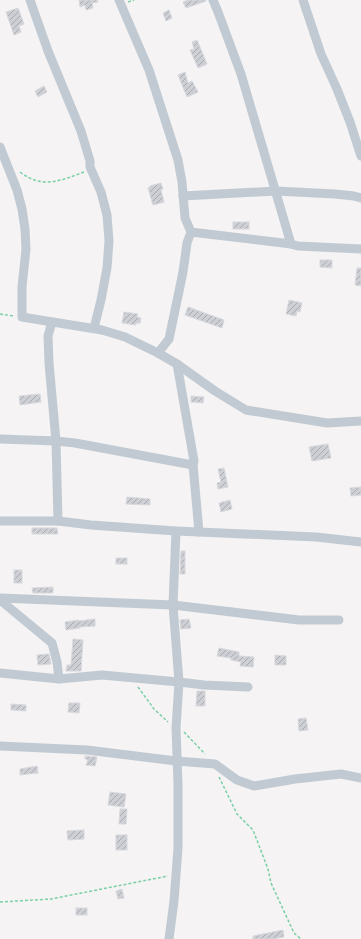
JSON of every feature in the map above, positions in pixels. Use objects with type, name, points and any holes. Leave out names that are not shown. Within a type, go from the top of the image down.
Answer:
[{"type":"street","points":[[30,0],[48,51],[81,131],[90,161],[90,167],[101,192],[107,215],[110,241],[107,268],[94,328]]},
{"type":"street","points":[[119,0],[149,70],[178,160],[182,182],[185,218],[191,232],[187,243],[183,272],[169,339],[158,353]]},
{"type":"street","points":[[213,0],[240,74],[291,244]]},
{"type":"street","points":[[302,0],[321,54],[350,122],[361,156]]},
{"type":"street","points":[[1,150],[17,190],[25,229],[26,249],[22,287],[22,317],[113,332],[158,353],[177,364],[215,391],[246,410],[328,423],[361,421]]},
{"type":"street","points":[[183,196],[276,191],[335,194],[361,198]]},
{"type":"street","points":[[191,232],[298,246],[361,249]]},
{"type":"street","points":[[52,322],[48,336],[56,441],[58,521]]},
{"type":"street","points":[[177,364],[194,461],[193,465],[199,532]]},
{"type":"street","points":[[0,440],[56,441],[75,443],[193,465]]},
{"type":"street","points":[[0,521],[58,521],[92,525],[199,532],[316,537],[361,542]]},
{"type":"street","points":[[169,939],[174,901],[178,848],[176,728],[179,682],[173,605],[176,530]]},
{"type":"street","points":[[0,599],[173,605],[299,620],[339,620]]},
{"type":"street","points":[[0,599],[52,643],[57,662],[58,679]]},
{"type":"street","points":[[0,673],[58,679],[102,675],[204,685],[248,687]]},
{"type":"street","points":[[0,746],[87,750],[176,761],[215,764],[237,780],[254,786],[295,779],[340,774],[361,778]]},
{"type":"path","points":[[18,171],[36,181],[53,182],[76,175],[90,167]]},
{"type":"path","points":[[0,314],[22,317]]},
{"type":"path","points":[[268,869],[270,883],[294,933],[301,939]]},
{"type":"path","points":[[0,902],[51,899],[176,875]]},
{"type":"building","points":[[79,0],[97,0],[98,2],[92,3],[93,8],[86,10],[85,5],[80,7]]},
{"type":"building","points":[[188,0],[206,1],[186,8],[183,2]]},
{"type":"building","points":[[18,8],[24,24],[19,26],[21,32],[14,35],[6,12]]},
{"type":"building","points":[[169,10],[172,18],[166,21],[163,13]]},
{"type":"building","points":[[197,40],[207,64],[198,68],[190,50],[194,49],[192,42]]},
{"type":"building","points":[[185,72],[188,83],[192,81],[198,92],[187,97],[178,75]]},
{"type":"building","points":[[44,86],[47,92],[38,97],[35,91]]},
{"type":"building","points":[[161,183],[164,202],[153,205],[148,188]]},
{"type":"building","points":[[233,222],[249,222],[249,229],[233,229]]},
{"type":"building","points":[[320,260],[332,260],[332,268],[320,267]]},
{"type":"building","points":[[357,268],[361,268],[361,286],[355,285]]},
{"type":"building","points":[[289,300],[302,303],[300,312],[297,311],[296,316],[286,314]]},
{"type":"building","points":[[188,307],[224,320],[222,328],[185,315]]},
{"type":"building","points":[[124,312],[138,314],[137,317],[141,318],[140,323],[136,323],[136,325],[122,323]]},
{"type":"building","points":[[40,394],[41,402],[20,405],[19,396]]},
{"type":"building","points":[[191,396],[204,397],[203,403],[191,402]]},
{"type":"building","points":[[328,444],[331,458],[312,461],[309,447]]},
{"type":"building","points":[[224,468],[228,487],[218,489],[217,483],[221,482],[218,469]]},
{"type":"building","points":[[361,487],[361,495],[351,496],[350,488]]},
{"type":"building","points":[[127,497],[150,499],[150,505],[126,504]]},
{"type":"building","points":[[230,500],[232,509],[221,512],[219,503]]},
{"type":"building","points":[[32,528],[57,528],[58,534],[32,534]]},
{"type":"building","points":[[181,551],[185,551],[185,574],[180,574]]},
{"type":"building","points":[[116,558],[127,558],[127,564],[116,564]]},
{"type":"building","points":[[14,570],[22,570],[22,583],[14,583]]},
{"type":"building","points":[[53,587],[53,593],[33,593],[32,588]]},
{"type":"building","points":[[95,619],[95,626],[66,630],[65,622]]},
{"type":"building","points":[[189,619],[191,628],[181,629],[180,620]]},
{"type":"building","points":[[73,639],[83,640],[81,671],[66,671],[67,665],[71,665]]},
{"type":"building","points":[[219,648],[239,652],[239,656],[254,657],[253,667],[240,666],[241,662],[231,660],[231,658],[217,656]]},
{"type":"building","points":[[49,654],[51,664],[38,665],[37,655]]},
{"type":"building","points":[[275,655],[286,656],[286,665],[275,665]]},
{"type":"building","points":[[197,691],[205,691],[205,706],[196,706]]},
{"type":"building","points":[[69,703],[80,703],[79,713],[68,712]]},
{"type":"building","points":[[11,704],[26,705],[26,711],[11,710]]},
{"type":"building","points":[[306,718],[308,730],[299,731],[298,719]]},
{"type":"building","points":[[85,756],[97,757],[95,766],[86,765],[88,760],[85,759]]},
{"type":"building","points":[[37,766],[38,773],[20,775],[20,769]]},
{"type":"building","points":[[110,792],[126,794],[124,807],[108,805]]},
{"type":"building","points":[[120,809],[127,809],[126,824],[119,824]]},
{"type":"building","points":[[84,830],[84,839],[68,840],[67,831]]},
{"type":"building","points":[[116,835],[127,835],[127,850],[116,850]]},
{"type":"building","points":[[122,889],[124,898],[118,899],[116,891]]},
{"type":"building","points":[[76,908],[87,908],[87,915],[76,915]]},
{"type":"building","points":[[283,930],[284,937],[273,939],[253,939],[253,936]]}]
